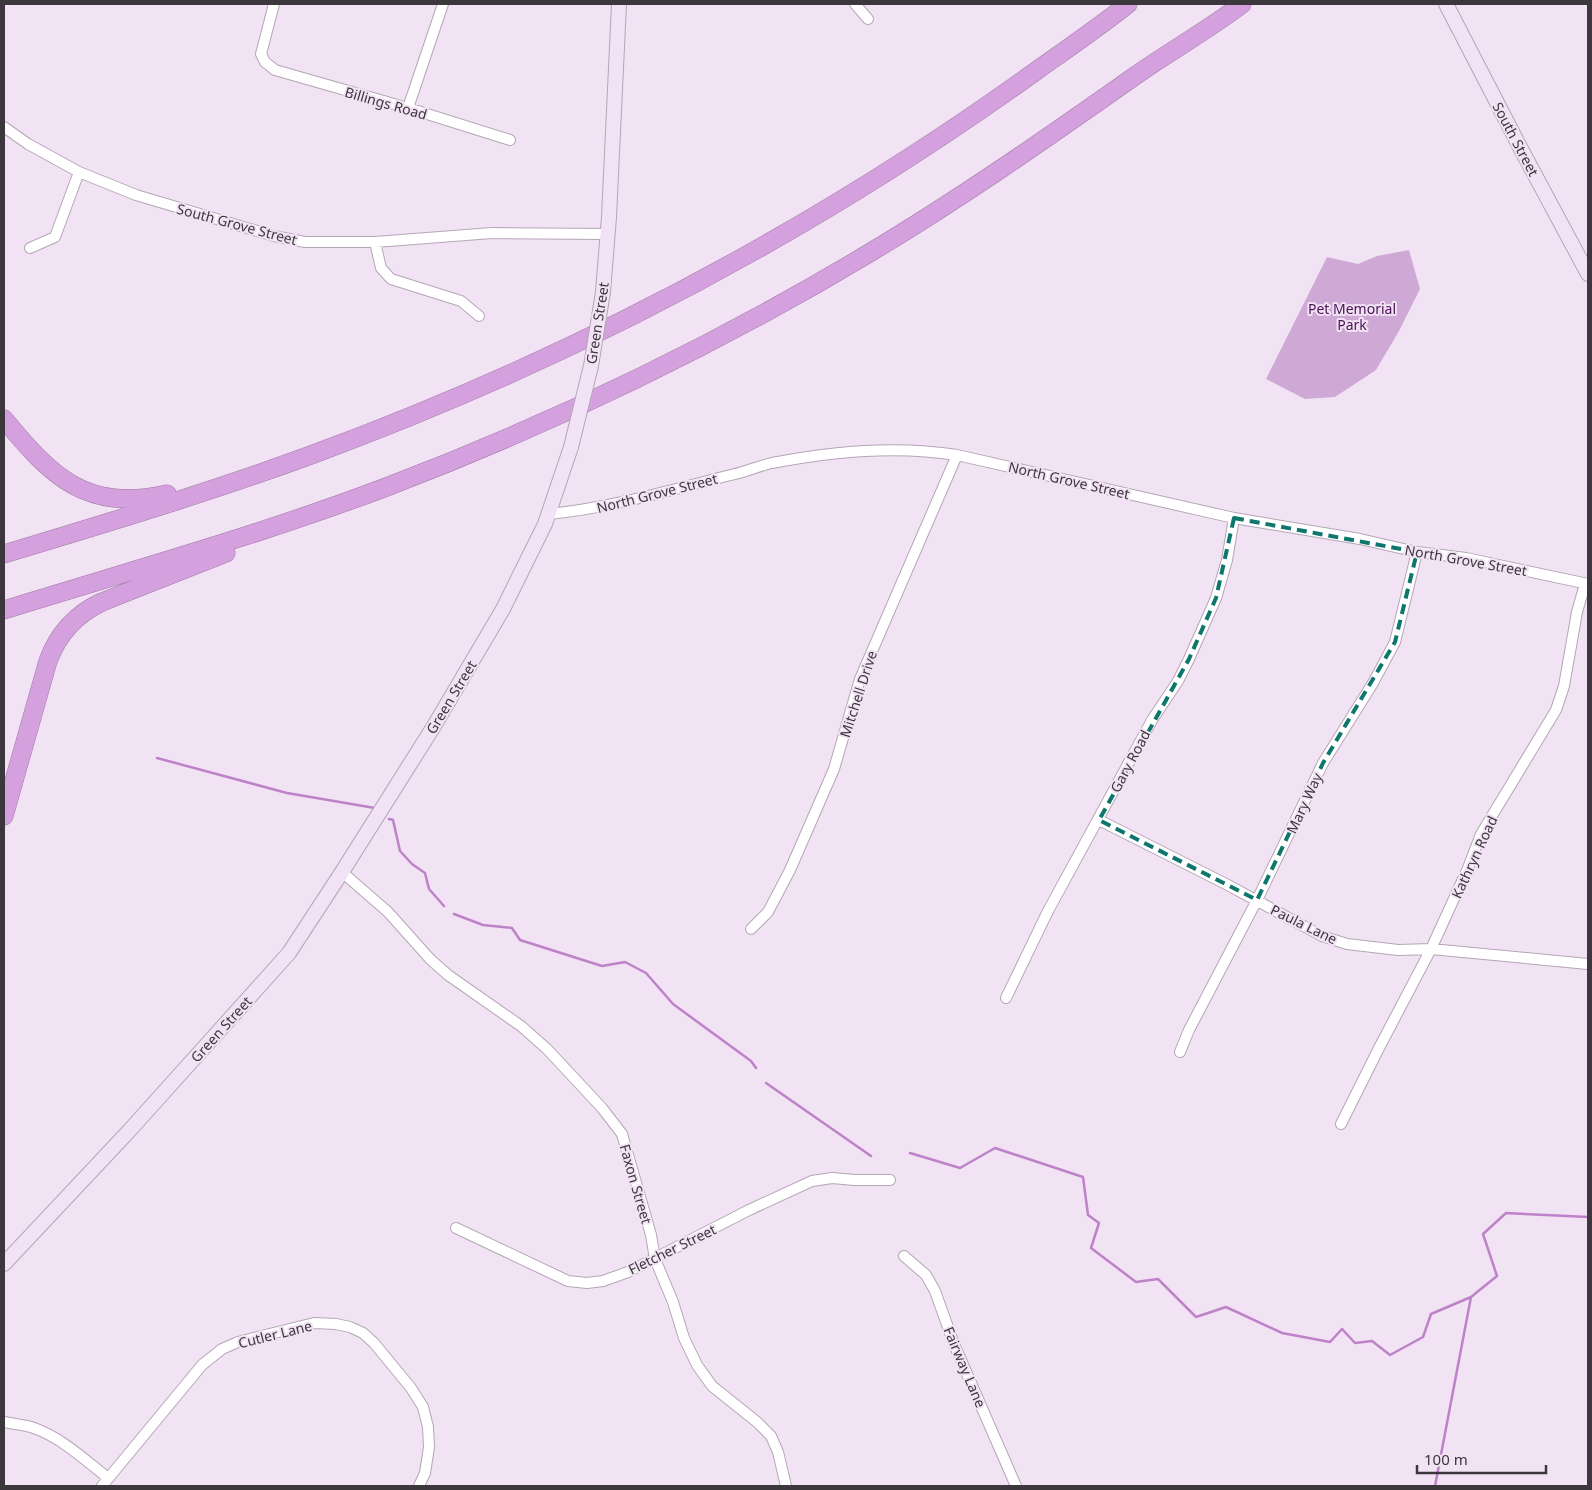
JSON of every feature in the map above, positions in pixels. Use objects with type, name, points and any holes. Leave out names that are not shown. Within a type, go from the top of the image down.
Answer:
[{"type":"highway","points":[[4,554],[162,506],[282,466],[394,424],[488,384],[604,330],[717,272],[827,209],[908,159],[1001,96],[1128,4]]},
{"type":"highway","points":[[4,816],[48,661],[59,638],[74,620],[90,608],[241,547],[355,498],[478,450],[570,410],[676,359],[787,300],[896,237],[1028,151],[1242,4]]},
{"type":"highway","points":[[4,419],[37,458],[58,476],[84,490],[113,498],[136,499],[158,496],[282,466]]},
{"type":"highway","points":[[4,610],[228,542],[355,498]]},
{"type":"main road","name":"Green Street","points":[[4,1264],[129,1131],[289,953],[434,726],[503,610],[529,560],[549,514],[571,448],[591,366],[603,292],[608,234],[619,4]]},
{"type":"main road","name":"South Street","points":[[1446,4],[1588,274]]},
{"type":"street","name":"Billings Road","points":[[274,4],[261,54],[265,62],[275,70],[408,108],[510,140]]},
{"type":"street","points":[[408,108],[443,4]]},
{"type":"street","points":[[855,4],[868,19]]},
{"type":"street","name":"South Grove Street","points":[[4,127],[28,144],[79,172],[136,195],[274,236],[305,242],[374,242],[492,233],[608,234]]},
{"type":"street","points":[[30,248],[56,237],[79,172]]},
{"type":"street","points":[[374,242],[382,268],[391,279],[461,301],[479,316]]},
{"type":"street","name":"North Grove Street","points":[[549,514],[621,503],[770,463],[876,449],[930,451],[957,455],[1234,518],[1360,539],[1417,552],[1466,558],[1587,584]]},
{"type":"street","name":"Mitchell Drive","points":[[751,929],[768,912],[790,870],[834,769],[860,679],[957,455]]},
{"type":"street","name":"Gary Road","points":[[1006,998],[1048,912],[1152,720],[1178,681],[1189,660],[1216,598],[1227,560],[1234,518]]},
{"type":"street","name":"Mary Way","points":[[1180,1052],[1189,1030],[1257,900],[1323,763],[1373,683],[1395,642],[1417,552]]},
{"type":"street","name":"Kathryn Road","points":[[1341,1124],[1378,1048],[1431,949],[1468,868],[1481,834],[1556,710],[1564,686],[1577,612],[1587,584]]},
{"type":"street","name":"Paula Lane","points":[[1099,820],[1257,900],[1322,936],[1347,944],[1398,950],[1431,949],[1588,964]]},
{"type":"street","name":"Faxon Street","points":[[342,872],[388,912],[430,959],[448,975],[520,1026],[547,1050],[602,1108],[622,1134],[652,1235],[655,1259],[696,1365],[712,1386],[757,1422],[771,1436],[778,1452],[786,1486]]},
{"type":"street","name":"Fletcher Street","points":[[456,1228],[568,1281],[587,1284],[603,1281],[628,1272],[749,1210],[812,1181],[832,1178],[890,1180]]},
{"type":"street","name":"Fairway Lane","points":[[904,1256],[926,1275],[935,1291],[954,1344],[1016,1486]]},
{"type":"street","name":"Cutler Lane","points":[[105,1482],[202,1365],[222,1349],[238,1342],[314,1323],[336,1324],[350,1327],[363,1333],[374,1343],[411,1388],[423,1407],[428,1427],[429,1447],[425,1473],[419,1486]]},
{"type":"street","points":[[4,1422],[32,1427],[46,1433],[70,1448],[105,1482]]},
{"type":"highlighted area","points":[[1234,518],[1417,552],[1395,642],[1323,763],[1257,900],[1099,820],[1189,659],[1216,598]]},
{"type":"green space","name":"Pet Memorial Park","points":[[1409,250],[1420,289],[1399,331],[1376,370],[1335,397],[1305,399],[1266,379],[1327,257],[1358,264],[1377,256]]},
{"type":"waterway","points":[[157,758],[287,793],[375,808]]},
{"type":"waterway","points":[[389,819],[393,820],[400,851],[412,864],[425,873],[429,889],[444,906]]},
{"type":"waterway","points":[[454,914],[483,925],[512,928],[520,940],[602,966],[625,962],[646,973],[673,1004],[751,1061],[756,1068]]},
{"type":"waterway","points":[[766,1083],[871,1156]]},
{"type":"waterway","points":[[910,1153],[960,1168],[995,1148],[1083,1177],[1088,1215],[1099,1223],[1091,1248],[1136,1282],[1158,1279],[1196,1317],[1226,1307],[1282,1333],[1330,1342],[1342,1329],[1355,1343],[1372,1341],[1390,1355],[1423,1337],[1431,1314],[1471,1297]]},
{"type":"waterway","points":[[1435,1486],[1471,1297],[1497,1276],[1483,1234],[1506,1213],[1588,1217]]}]
